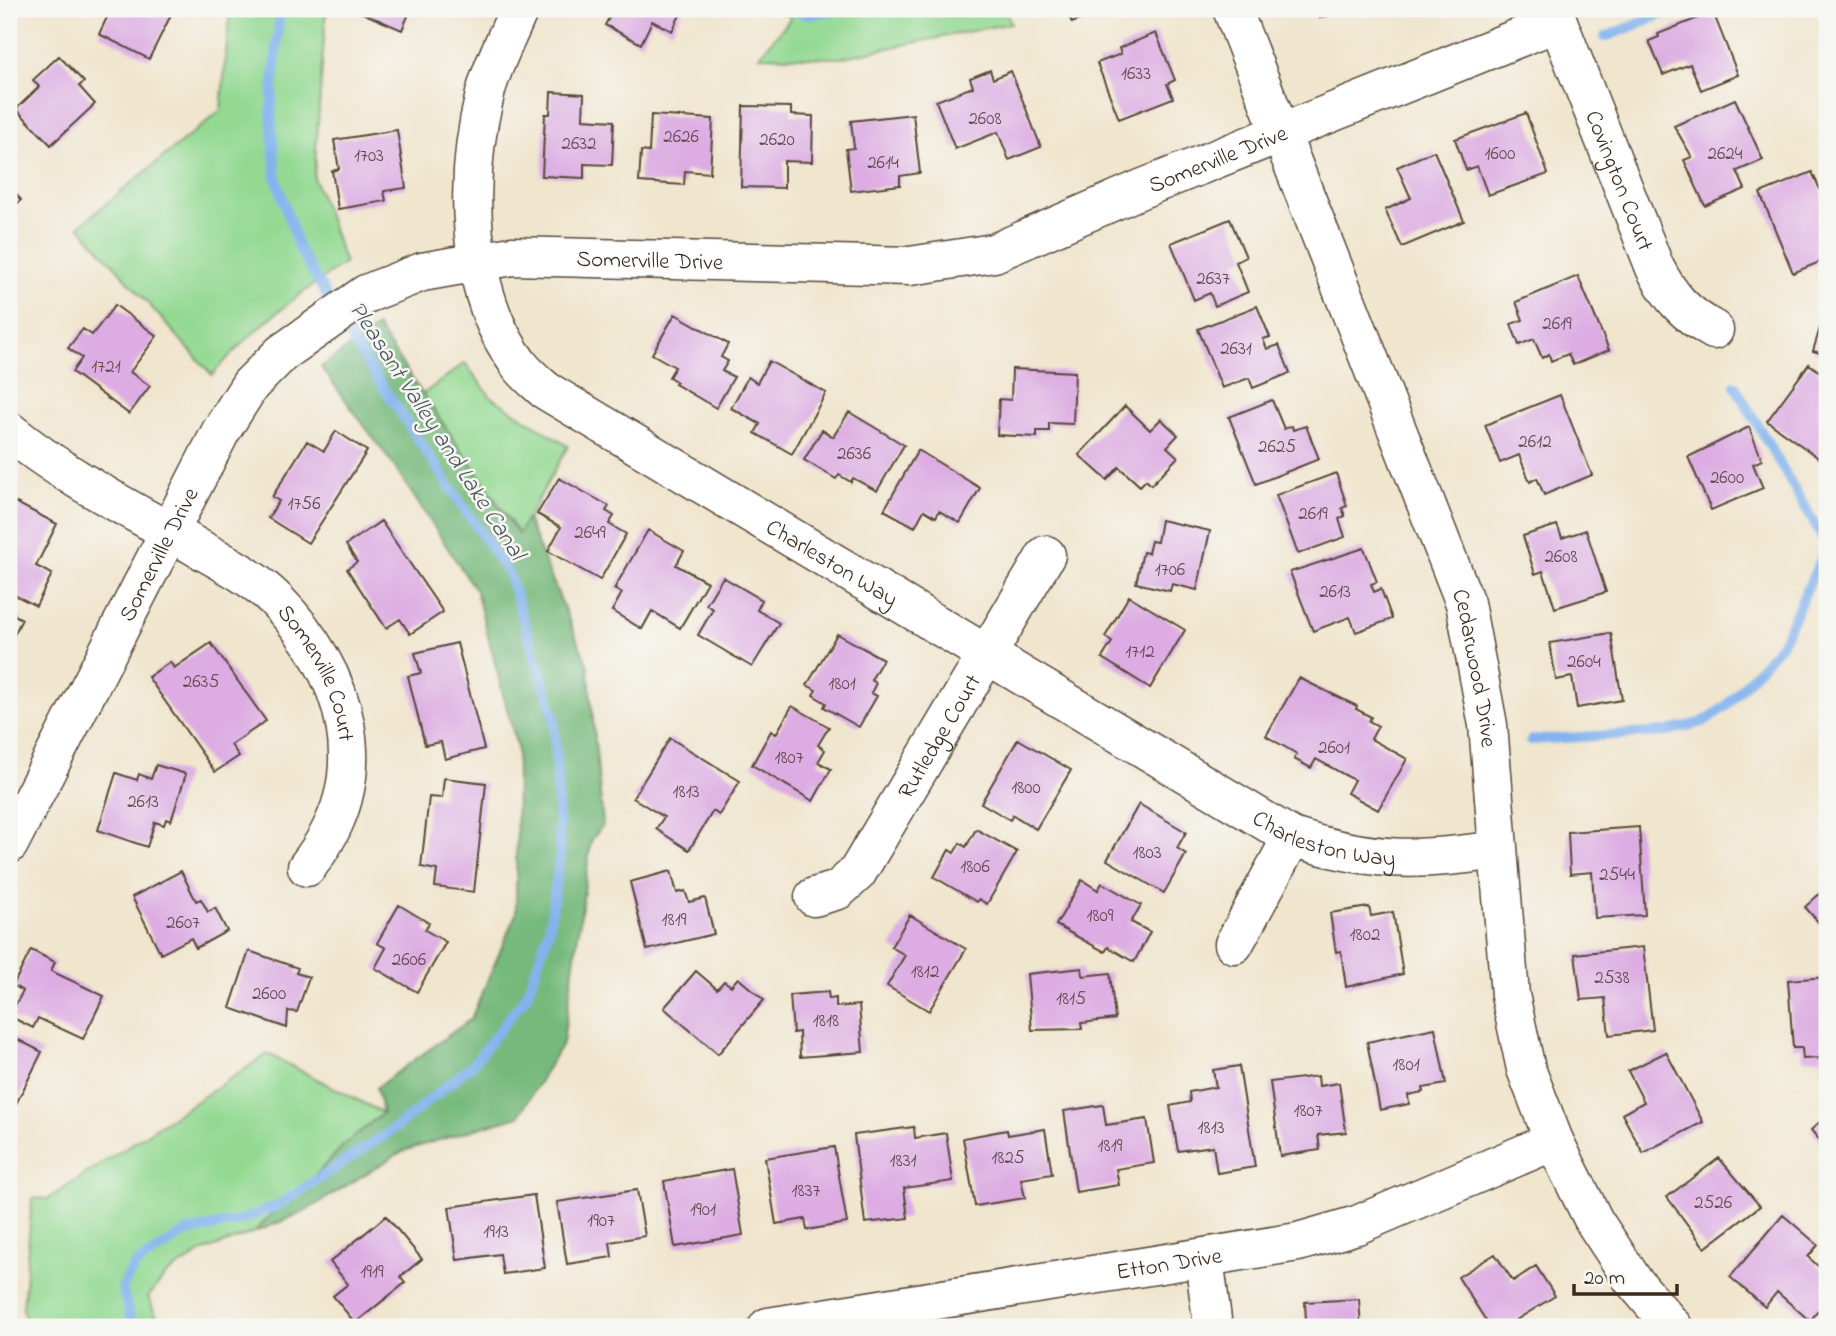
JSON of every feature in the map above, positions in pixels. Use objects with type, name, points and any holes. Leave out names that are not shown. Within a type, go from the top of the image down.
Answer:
[{"type":"street","name":"Charleston Way","points":[[519,9],[486,91],[475,148],[472,220],[475,261],[501,332],[519,364],[545,390],[987,657],[1293,837],[1357,855],[1398,860],[1450,857],[1497,850]]},
{"type":"street","name":"Cedarwood Drive","points":[[1232,9],[1465,603],[1488,724],[1510,995],[1526,1069],[1554,1142],[1594,1221],[1632,1279],[1673,1327]]},
{"type":"street","name":"Somerville Drive","points":[[9,844],[221,431],[250,385],[282,353],[366,294],[422,272],[512,256],[909,266],[994,253],[1140,189],[1282,134],[1555,15]]},
{"type":"street","name":"Covington Court","points":[[1555,15],[1655,268],[1668,294],[1689,316],[1714,330]]},
{"type":"street","name":"Somerville Court","points":[[9,431],[39,456],[242,573],[276,599],[309,638],[329,675],[343,715],[349,775],[341,813],[327,842],[307,867]]},
{"type":"street","name":"Rutledge Court","points":[[814,897],[838,890],[857,873],[1046,555]]},
{"type":"street","points":[[1234,944],[1293,837]]},
{"type":"street","name":"Etton Drive","points":[[768,1327],[1298,1242],[1357,1225],[1554,1142]]},
{"type":"street","points":[[1204,1258],[1213,1327]]},
{"type":"green space","points":[[230,9],[326,9],[314,178],[345,263],[275,314],[243,342],[212,375],[79,226],[221,110]]},
{"type":"green space","points":[[776,9],[1005,9],[1011,23],[839,58],[759,56],[791,18]]},
{"type":"green space","points":[[377,327],[518,534],[527,519],[588,666],[603,825],[591,841],[563,1042],[519,1116],[403,1151],[302,1213],[255,1232],[279,1205],[308,1184],[343,1146],[383,1113],[376,1088],[471,1019],[516,914],[517,747],[476,591],[394,466],[321,367]]},
{"type":"green space","points":[[465,363],[491,397],[568,446],[519,534],[423,394]]},
{"type":"green space","points":[[268,1054],[383,1113],[343,1146],[308,1184],[279,1205],[255,1232],[204,1251],[167,1274],[148,1297],[161,1327],[27,1327],[23,1309],[32,1198],[48,1199]]},
{"type":"building","points":[[111,9],[174,9],[149,59],[99,34]]},
{"type":"building","points":[[353,9],[411,9],[402,30]]},
{"type":"building","points":[[614,9],[683,9],[672,31],[652,21],[641,44],[605,25]]},
{"type":"building","points":[[1066,9],[1106,9],[1072,23]]},
{"type":"building","points":[[1316,9],[1343,9],[1320,18]]},
{"type":"building","points":[[1713,12],[1738,75],[1701,90],[1690,64],[1663,75],[1649,41],[1659,37],[1658,34]]},
{"type":"building","points":[[1156,33],[1175,80],[1167,84],[1173,98],[1119,119],[1097,63],[1121,54],[1119,48]]},
{"type":"building","points":[[59,56],[84,82],[79,86],[95,104],[51,145],[16,109],[39,87],[33,80]]},
{"type":"building","points":[[990,70],[993,79],[1011,71],[1041,147],[1009,160],[998,132],[955,149],[936,101],[973,87],[970,78]]},
{"type":"building","points":[[551,92],[584,94],[583,119],[614,121],[612,165],[584,164],[584,178],[542,176],[545,114],[550,114]]},
{"type":"building","points":[[1735,99],[1763,160],[1737,171],[1745,189],[1705,206],[1684,160],[1692,157],[1674,126]]},
{"type":"building","points":[[743,106],[791,107],[791,115],[813,116],[812,162],[784,161],[784,188],[741,187]]},
{"type":"building","points":[[1526,113],[1548,174],[1488,195],[1477,166],[1466,170],[1455,139]]},
{"type":"building","points":[[913,114],[920,173],[900,176],[900,185],[851,191],[846,149],[854,148],[851,121]]},
{"type":"building","points":[[651,115],[713,119],[710,173],[685,171],[684,185],[639,182],[641,151],[649,152]]},
{"type":"building","points":[[397,130],[406,188],[384,191],[386,201],[338,209],[332,171],[339,169],[334,140]]},
{"type":"building","points":[[1434,151],[1464,221],[1402,247],[1385,210],[1411,198],[1397,167]]},
{"type":"building","points":[[1812,172],[1827,204],[1827,235],[1821,238],[1827,259],[1793,273],[1760,193]]},
{"type":"building","points":[[9,186],[21,200],[9,211]]},
{"type":"building","points":[[1230,219],[1246,257],[1236,262],[1248,292],[1215,306],[1210,293],[1194,300],[1171,243]]},
{"type":"building","points":[[1578,276],[1609,350],[1573,365],[1568,354],[1551,361],[1549,354],[1542,358],[1534,339],[1519,345],[1511,324],[1523,320],[1516,302]]},
{"type":"building","points":[[115,305],[157,336],[130,372],[150,386],[129,414],[72,372],[82,358],[68,348],[83,329],[92,335]]},
{"type":"building","points":[[1257,306],[1270,337],[1263,339],[1267,349],[1279,345],[1290,373],[1253,388],[1249,378],[1222,388],[1198,329]]},
{"type":"building","points":[[675,314],[728,344],[721,357],[728,361],[722,371],[734,377],[716,408],[675,384],[677,382],[669,377],[675,367],[652,354]]},
{"type":"building","points":[[1827,314],[1827,355],[1813,351],[1823,318]]},
{"type":"building","points":[[769,361],[826,393],[792,454],[755,433],[760,424],[731,408],[748,377],[757,383]]},
{"type":"building","points":[[1809,364],[1827,377],[1827,464],[1767,421]]},
{"type":"building","points":[[1012,369],[1075,372],[1073,424],[1049,423],[1049,431],[1037,431],[1037,437],[997,435],[999,399],[1011,400]]},
{"type":"building","points":[[1560,395],[1592,475],[1544,495],[1537,478],[1530,482],[1519,455],[1500,463],[1485,425]]},
{"type":"building","points":[[1272,400],[1284,429],[1292,426],[1293,430],[1306,426],[1319,459],[1256,484],[1229,417]]},
{"type":"building","points":[[1125,406],[1150,430],[1161,419],[1178,435],[1167,447],[1178,457],[1151,485],[1146,480],[1140,486],[1119,467],[1107,480],[1079,455]]},
{"type":"building","points":[[849,412],[904,445],[877,491],[853,478],[851,482],[839,475],[836,479],[804,460],[822,430],[833,437]]},
{"type":"building","points":[[1749,427],[1762,460],[1753,464],[1763,488],[1711,510],[1688,457]]},
{"type":"building","points":[[336,431],[367,451],[308,543],[268,518],[279,501],[272,497],[307,441],[324,451]]},
{"type":"building","points":[[918,450],[980,488],[960,523],[939,511],[936,517],[924,510],[915,527],[884,510]]},
{"type":"building","points":[[1336,473],[1347,506],[1342,508],[1345,516],[1339,519],[1345,537],[1298,554],[1276,495]]},
{"type":"building","points":[[559,478],[609,506],[606,511],[614,516],[609,524],[626,534],[600,580],[548,551],[561,527],[537,514]]},
{"type":"building","points":[[9,499],[57,524],[36,566],[52,574],[36,606],[9,592]]},
{"type":"building","points":[[1161,520],[1210,531],[1197,590],[1172,584],[1170,591],[1136,583],[1143,552],[1148,553],[1151,541],[1157,542]]},
{"type":"building","points":[[381,521],[443,612],[410,634],[400,619],[386,628],[347,569],[357,562],[346,545]]},
{"type":"building","points":[[1557,525],[1562,538],[1586,530],[1606,592],[1555,608],[1543,571],[1535,574],[1523,536]]},
{"type":"building","points":[[648,530],[684,551],[676,565],[707,582],[680,628],[652,611],[642,629],[612,611],[622,593],[614,589]]},
{"type":"building","points":[[1364,548],[1377,582],[1371,584],[1374,592],[1381,589],[1392,619],[1356,632],[1350,617],[1313,631],[1290,572]]},
{"type":"building","points":[[723,577],[762,600],[757,610],[779,623],[752,667],[698,635],[713,609],[706,605]]},
{"type":"building","points":[[1129,596],[1185,630],[1150,688],[1102,658],[1112,642],[1105,637]]},
{"type":"building","points":[[9,612],[22,619],[9,645]]},
{"type":"building","points":[[1611,633],[1622,700],[1577,708],[1572,677],[1556,680],[1550,643]]},
{"type":"building","points":[[837,634],[883,659],[871,680],[876,683],[871,693],[877,696],[859,727],[824,707],[826,703],[813,695],[816,690],[807,685]]},
{"type":"building","points":[[211,643],[266,721],[231,745],[239,756],[215,772],[148,677],[170,662],[174,668]]},
{"type":"building","points":[[457,643],[484,749],[445,759],[441,742],[425,745],[408,676],[421,673],[415,653]]},
{"type":"building","points":[[1299,678],[1357,706],[1356,709],[1371,717],[1369,721],[1378,726],[1371,739],[1407,759],[1378,810],[1347,793],[1354,780],[1316,759],[1311,768],[1294,759],[1297,754],[1266,736]]},
{"type":"building","points":[[792,706],[829,727],[818,745],[825,750],[818,762],[831,769],[813,801],[752,765],[771,731],[776,734]]},
{"type":"building","points":[[670,738],[740,781],[719,815],[713,811],[689,850],[656,829],[664,817],[633,798]]},
{"type":"building","points":[[1018,739],[1071,770],[1036,829],[1013,815],[1010,820],[981,803]]},
{"type":"building","points":[[156,765],[186,774],[171,821],[166,819],[164,825],[155,822],[147,847],[98,830],[116,773],[137,780],[139,774],[151,779]]},
{"type":"building","points":[[444,778],[486,783],[474,892],[435,887],[437,870],[421,867],[429,797],[442,798]]},
{"type":"building","points":[[1139,804],[1186,832],[1177,848],[1186,854],[1164,893],[1107,860]]},
{"type":"building","points":[[1639,827],[1645,915],[1595,918],[1592,872],[1570,874],[1568,832]]},
{"type":"building","points":[[976,829],[1017,852],[987,904],[979,899],[977,902],[934,877],[949,850],[954,853],[960,843],[966,847]]},
{"type":"building","points":[[181,871],[196,901],[201,899],[208,912],[215,908],[227,931],[196,948],[191,938],[161,954],[132,897]]},
{"type":"building","points":[[671,871],[677,893],[685,891],[689,902],[705,898],[714,934],[647,950],[630,882]]},
{"type":"building","points":[[1082,880],[1098,890],[1102,883],[1141,905],[1131,922],[1150,932],[1134,962],[1108,947],[1105,952],[1056,925]]},
{"type":"building","points":[[1827,887],[1827,932],[1805,907]]},
{"type":"building","points":[[399,905],[429,923],[425,930],[446,942],[417,992],[375,968],[386,948],[377,943]]},
{"type":"building","points":[[1369,907],[1371,916],[1393,912],[1403,974],[1346,987],[1341,951],[1336,952],[1330,913]]},
{"type":"building","points":[[910,915],[966,949],[929,1011],[887,986],[905,955],[891,947]]},
{"type":"building","points":[[1643,947],[1653,1030],[1609,1035],[1605,998],[1581,1000],[1575,954]]},
{"type":"building","points":[[31,950],[55,962],[51,971],[104,996],[83,1039],[38,1018],[33,1028],[9,1016],[23,991],[13,985]]},
{"type":"building","points":[[249,951],[298,968],[296,973],[309,977],[297,1012],[288,1011],[287,1028],[230,1008]]},
{"type":"building","points":[[1082,968],[1083,976],[1110,973],[1115,1019],[1081,1023],[1082,1029],[1032,1030],[1027,974]]},
{"type":"building","points":[[696,971],[717,989],[724,981],[731,986],[738,978],[764,1000],[718,1054],[664,1008]]},
{"type":"building","points":[[1827,977],[1827,1072],[1822,1072],[1821,1058],[1803,1059],[1802,1048],[1793,1048],[1788,980]]},
{"type":"building","points":[[828,992],[829,999],[836,998],[836,1007],[859,1005],[863,1052],[800,1057],[799,1032],[793,1033],[790,995]]},
{"type":"building","points":[[1435,1028],[1446,1084],[1423,1088],[1423,1092],[1408,1095],[1409,1104],[1380,1110],[1367,1042]]},
{"type":"building","points":[[9,1035],[42,1052],[9,1118]]},
{"type":"building","points":[[1666,1052],[1703,1122],[1643,1153],[1622,1114],[1644,1102],[1628,1071]]},
{"type":"building","points":[[1239,1066],[1255,1167],[1217,1173],[1213,1146],[1178,1151],[1170,1106],[1190,1102],[1189,1092],[1216,1087],[1213,1070]]},
{"type":"building","points":[[1318,1076],[1319,1086],[1339,1083],[1346,1132],[1318,1135],[1320,1150],[1280,1156],[1270,1082]]},
{"type":"building","points":[[1103,1105],[1106,1125],[1147,1119],[1154,1163],[1116,1169],[1119,1185],[1076,1192],[1064,1111]]},
{"type":"building","points":[[1827,1115],[1827,1149],[1811,1130]]},
{"type":"building","points":[[914,1127],[915,1138],[946,1133],[953,1181],[904,1188],[908,1218],[865,1223],[854,1135]]},
{"type":"building","points":[[1045,1129],[1052,1174],[1021,1179],[1025,1198],[975,1206],[963,1138],[1007,1130],[1008,1135]]},
{"type":"building","points":[[834,1147],[847,1223],[807,1230],[805,1219],[776,1224],[765,1158]]},
{"type":"building","points":[[1719,1158],[1760,1206],[1705,1248],[1667,1197]]},
{"type":"building","points":[[732,1169],[743,1235],[675,1247],[664,1181]]},
{"type":"building","points":[[637,1190],[645,1236],[610,1242],[612,1257],[567,1264],[557,1202]]},
{"type":"building","points":[[534,1195],[545,1268],[503,1274],[500,1254],[457,1260],[449,1207]]},
{"type":"building","points":[[1783,1215],[1818,1245],[1808,1257],[1827,1274],[1827,1300],[1810,1321],[1777,1292],[1765,1307],[1730,1277]]},
{"type":"building","points":[[386,1216],[422,1259],[400,1277],[405,1283],[355,1323],[333,1296],[348,1284],[330,1262]]},
{"type":"building","points":[[1495,1254],[1513,1281],[1536,1266],[1555,1296],[1505,1327],[1490,1327],[1458,1277]]},
{"type":"building","points":[[1359,1299],[1361,1327],[1302,1327],[1301,1322],[1306,1321],[1305,1302]]},
{"type":"waterway","name":"Pleasant Valley and Lake Canal","points":[[133,1327],[122,1288],[135,1265],[186,1232],[235,1222],[279,1205],[398,1126],[473,1064],[527,995],[549,930],[560,855],[554,715],[509,575],[359,351],[299,249],[276,178],[271,114],[280,9]]},
{"type":"waterway","points":[[792,9],[808,15],[845,9]]},
{"type":"waterway","points":[[1605,37],[1675,9]]},
{"type":"waterway","points":[[1735,386],[1827,545]]},
{"type":"waterway","points":[[1531,740],[1664,732],[1703,722],[1725,707],[1782,643],[1827,546]]}]
